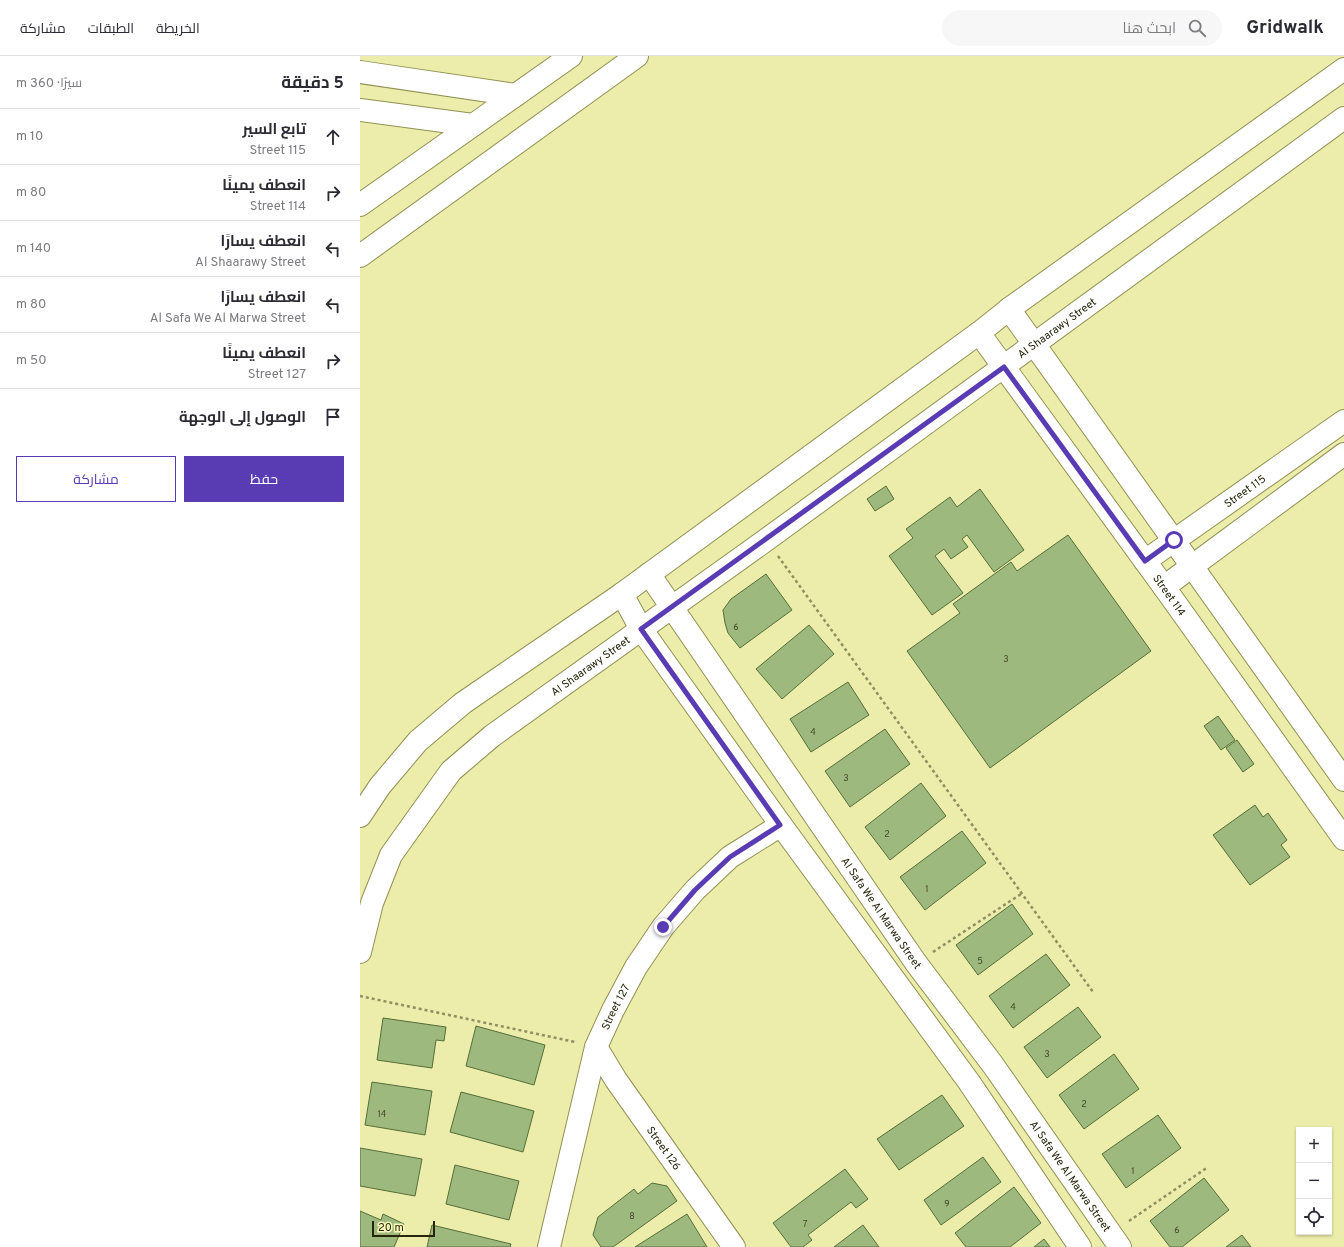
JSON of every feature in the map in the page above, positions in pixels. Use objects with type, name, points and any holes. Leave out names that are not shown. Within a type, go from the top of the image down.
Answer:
[{"type":"street","points":[[360,205],[571,56]]},
{"type":"street","points":[[360,256],[637,56]]},
{"type":"street","points":[[360,816],[380,786],[418,741],[463,703],[622,594],[979,333],[1009,309],[1344,69]]},
{"type":"street","points":[[360,72],[516,95]]},
{"type":"street","points":[[360,110],[473,125]]},
{"type":"street","name":"Al Shaarawy Street","points":[[360,952],[372,903],[391,856],[451,771],[492,736],[766,540],[1344,118]]},
{"type":"street","points":[[1009,309],[1344,780]]},
{"type":"street","name":"Street 114","points":[[979,333],[1145,561],[1344,839]]},
{"type":"street","name":"Street 115","points":[[1145,561],[1344,421]]},
{"type":"street","points":[[1164,588],[1344,454]]},
{"type":"street","name":"Al Safa We Al Marwa Street","points":[[649,574],[916,963],[993,1065],[1115,1241]]},
{"type":"street","points":[[622,594],[641,629],[780,825],[969,1082],[1080,1247]]},
{"type":"street","name":"Street 127","points":[[549,1247],[596,1047],[613,1010],[636,967],[663,927],[695,890],[730,857],[780,825]]},
{"type":"street","name":"Street 126","points":[[596,1047],[616,1080],[734,1247]]},
{"type":"street","points":[[969,1082],[993,1065]]},
{"type":"path","points":[[766,540],[1093,992]]},
{"type":"path","points":[[916,963],[1021,894]]},
{"type":"path","points":[[360,996],[596,1047]]},
{"type":"path","points":[[1115,1241],[1208,1167]]},
{"type":"building","points":[[886,486],[894,499],[875,511],[867,499]]},
{"type":"building","points":[[980,489],[1024,550],[994,572],[967,535],[962,539],[968,547],[951,559],[944,549],[935,556],[963,593],[932,615],[889,556],[913,538],[906,529],[950,497],[957,507]]},
{"type":"building","points":[[1068,535],[1151,651],[990,768],[907,651],[960,613],[953,604],[1011,562],[1017,571]]},
{"type":"building","points":[[766,574],[792,610],[740,648],[728,633],[723,610],[731,599]]},
{"type":"building","points":[[809,625],[834,654],[782,699],[756,669]]},
{"type":"building","points":[[848,682],[869,715],[811,752],[790,719]]},
{"type":"building","points":[[1218,716],[1235,740],[1221,750],[1204,726]]},
{"type":"building","points":[[885,729],[910,764],[850,807],[825,771]]},
{"type":"building","points":[[1237,740],[1254,764],[1243,772],[1226,748]]},
{"type":"building","points":[[921,783],[946,816],[890,860],[865,827]]},
{"type":"building","points":[[1255,805],[1263,817],[1268,813],[1287,840],[1281,845],[1290,857],[1250,885],[1213,835]]},
{"type":"building","points":[[962,831],[986,863],[925,910],[900,877]]},
{"type":"building","points":[[1012,904],[1033,934],[978,975],[956,945]]},
{"type":"building","points":[[1046,954],[1070,985],[1013,1028],[989,996]]},
{"type":"building","points":[[1078,1007],[1101,1037],[1047,1078],[1024,1047]]},
{"type":"building","points":[[383,1018],[446,1027],[444,1041],[436,1040],[432,1068],[377,1060]]},
{"type":"building","points":[[476,1026],[545,1045],[534,1085],[466,1066]]},
{"type":"building","points":[[1114,1054],[1139,1089],[1084,1129],[1059,1095]]},
{"type":"building","points":[[372,1082],[432,1091],[425,1135],[365,1125]]},
{"type":"building","points":[[461,1092],[534,1111],[523,1152],[450,1132]]},
{"type":"building","points":[[942,1095],[964,1126],[899,1170],[877,1139]]},
{"type":"building","points":[[1158,1115],[1181,1148],[1126,1188],[1102,1154]]},
{"type":"building","points":[[360,1148],[422,1159],[415,1196],[360,1186]]},
{"type":"building","points":[[983,1157],[1001,1182],[941,1225],[924,1200]]},
{"type":"building","points":[[455,1165],[519,1181],[509,1220],[446,1204]]},
{"type":"building","points":[[845,1169],[868,1199],[856,1208],[851,1202],[808,1235],[812,1240],[803,1247],[791,1247],[773,1223]]},
{"type":"building","points":[[1204,1178],[1229,1210],[1182,1247],[1170,1247],[1150,1221]]},
{"type":"building","points":[[652,1183],[667,1186],[677,1201],[613,1247],[601,1247],[593,1235],[598,1217],[634,1189],[638,1194]]},
{"type":"building","points":[[1014,1187],[1041,1223],[1010,1247],[966,1247],[955,1233]]},
{"type":"building","points":[[360,1211],[381,1220],[383,1214],[404,1224],[394,1247],[360,1247]]},
{"type":"building","points":[[687,1214],[707,1247],[635,1247]]},
{"type":"building","points":[[432,1225],[511,1244],[510,1247],[427,1247]]},
{"type":"building","points":[[863,1225],[879,1247],[834,1247]]},
{"type":"building","points":[[1242,1235],[1251,1247],[1226,1247]]},
{"type":"building","points":[[1044,1239],[1050,1247],[1034,1247]]},
{"type":"route","points":[[663,927],[695,890],[730,857],[780,825],[641,629],[1004,367],[1145,561],[1174,540]]}]
